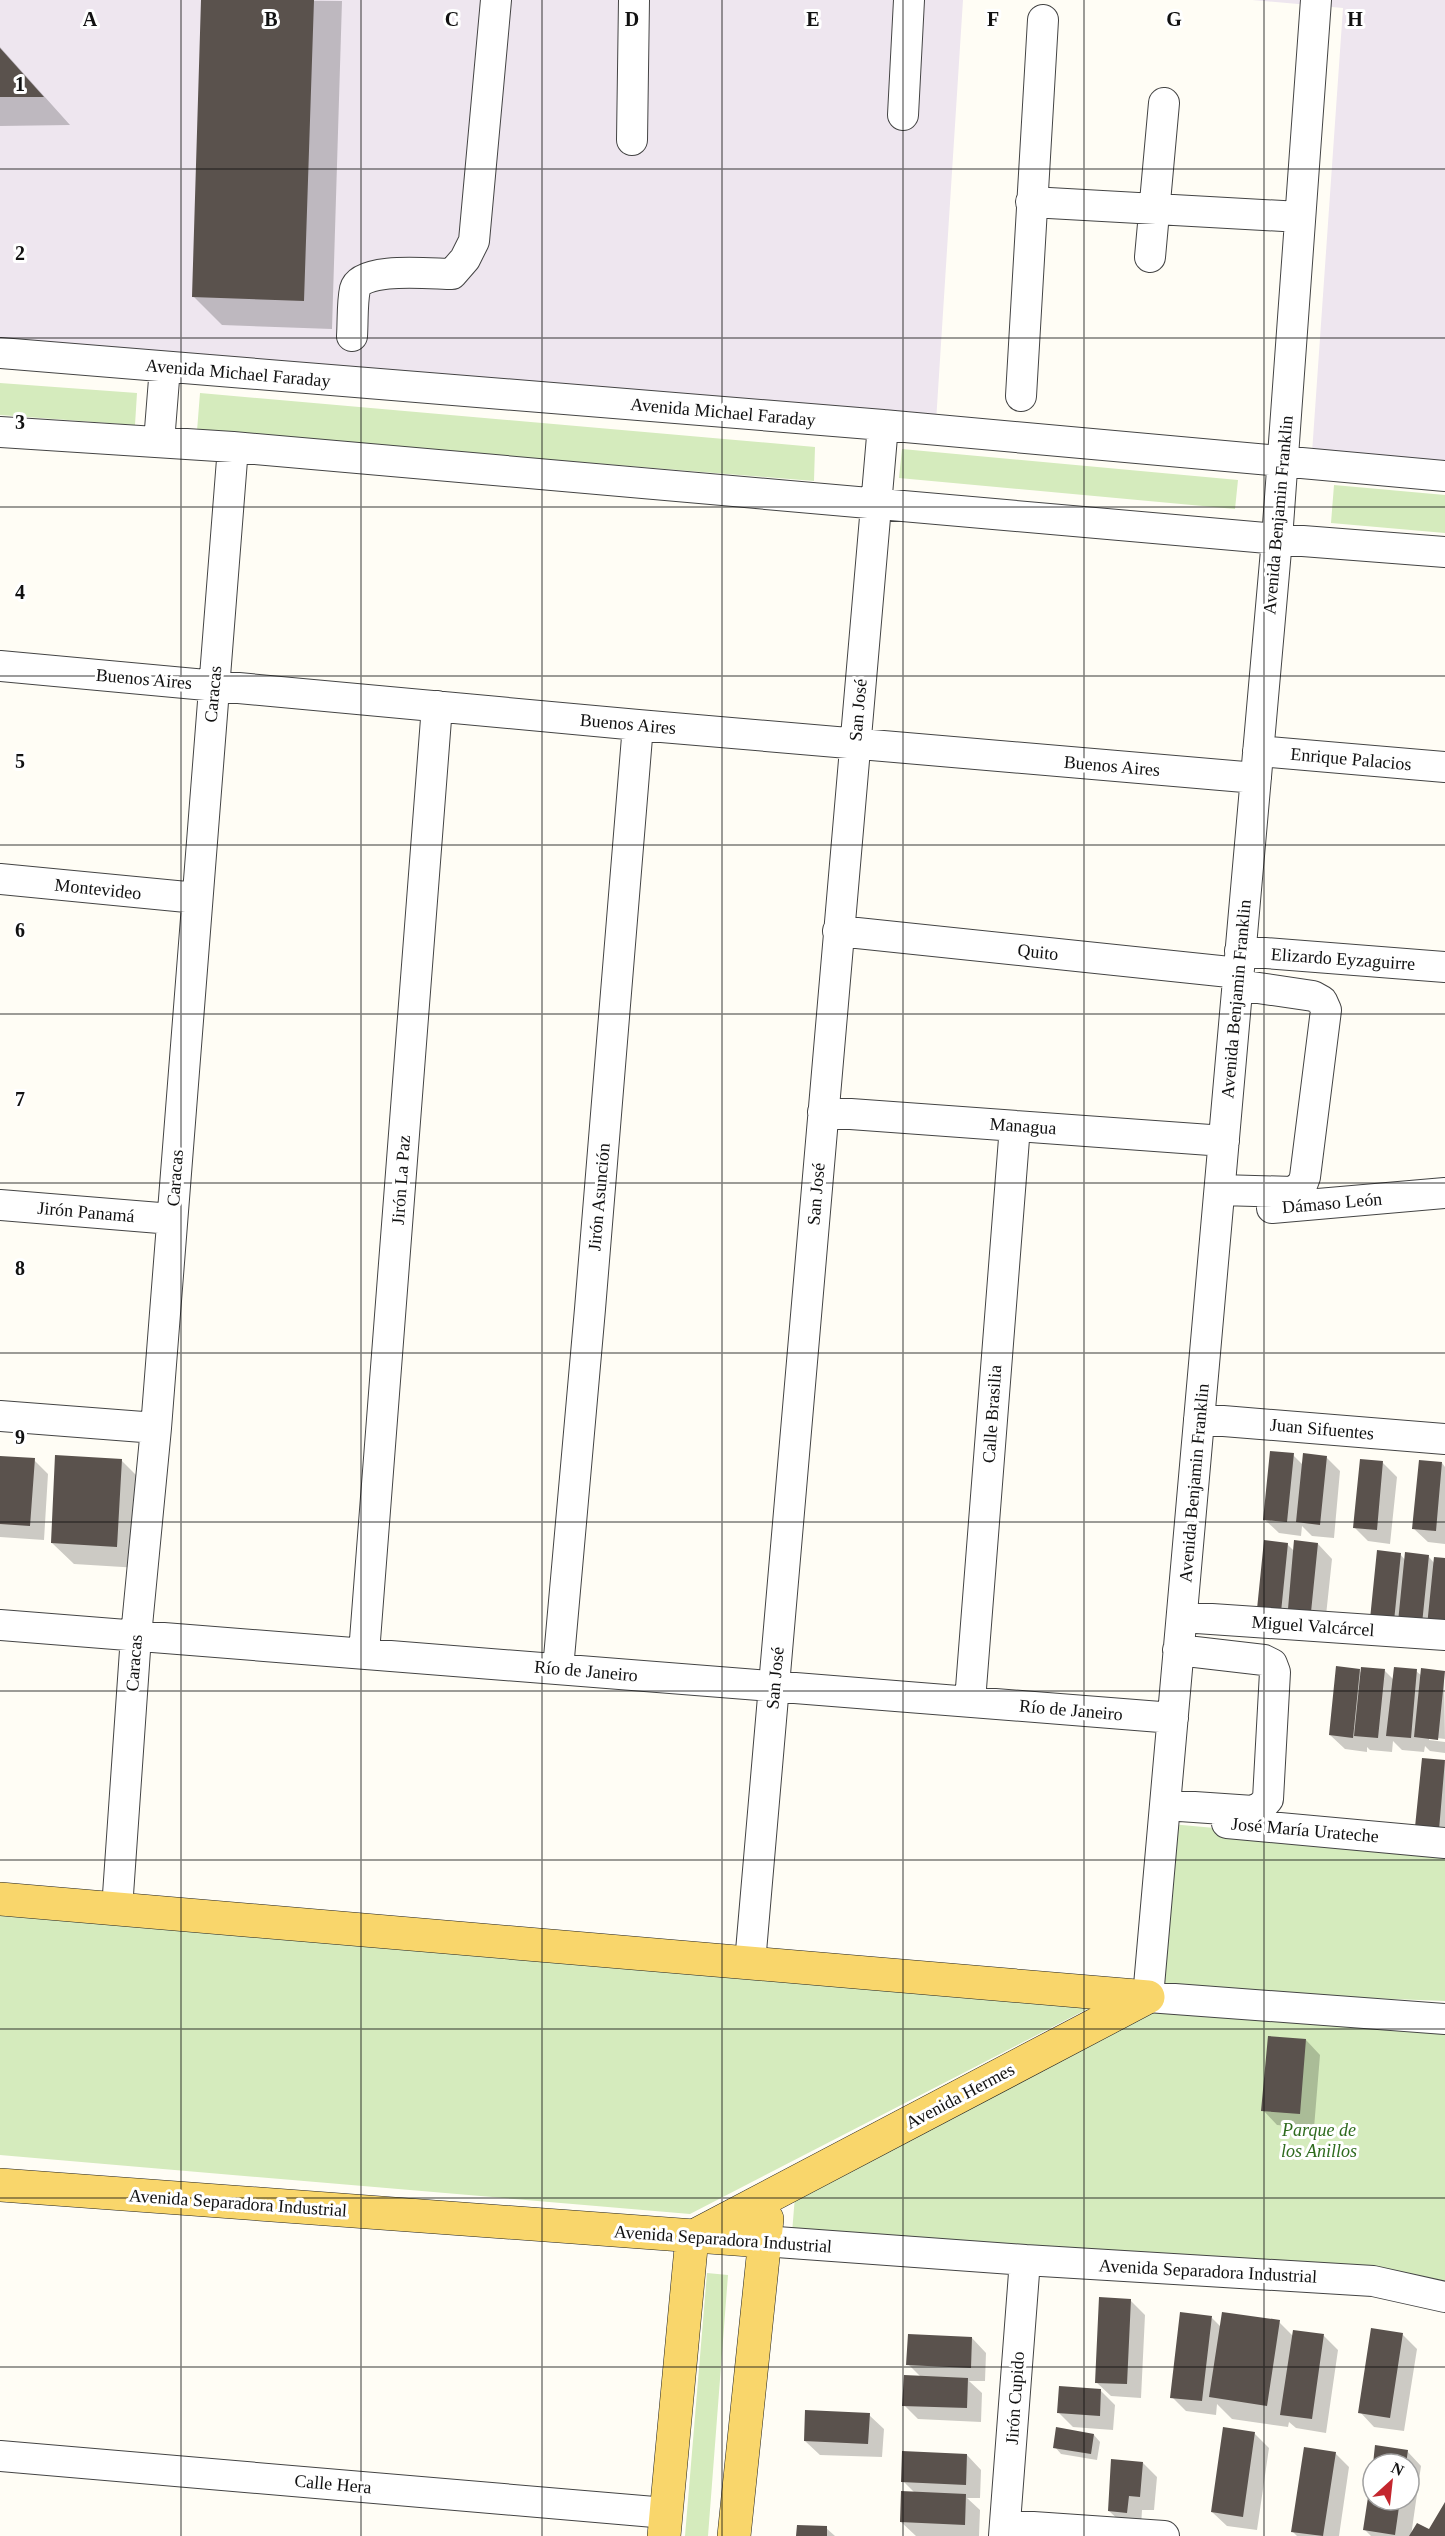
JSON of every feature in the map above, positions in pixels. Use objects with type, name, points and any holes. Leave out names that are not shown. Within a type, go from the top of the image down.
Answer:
[{"type":"main road","points":[[0,1899],[1148,1997]]},
{"type":"main road","name":"Avenida Hermes","points":[[692,2236],[1148,1997]]},
{"type":"main road","name":"Avenida Separadora Industrial","points":[[0,2185],[763,2241]]},
{"type":"main road","points":[[734,2536],[763,2241],[771,2195]]},
{"type":"main road","points":[[665,2524],[692,2236]]},
{"type":"street","points":[[352,336],[356,288],[362,279],[378,274],[452,274],[465,259],[474,241],[496,0]]},
{"type":"street","points":[[632,140],[634,0]]},
{"type":"street","points":[[903,116],[909,0]]},
{"type":"street","name":"Avenida Benjamin Franklin","points":[[1148,1997],[1277,539],[1316,0]]},
{"type":"street","points":[[1021,396],[1043,20]]},
{"type":"street","points":[[1150,256],[1164,103]]},
{"type":"street","points":[[1032,202],[1300,218]]},
{"type":"street","name":"Avenida Michael Faraday","points":[[0,353],[883,425],[1445,476]]},
{"type":"street","points":[[159,442],[165,367]]},
{"type":"street","name":"San José","points":[[750,1963],[883,425]]},
{"type":"street","points":[[0,432],[233,447],[1445,552]]},
{"type":"street","name":"Caracas","points":[[117,1910],[136,1636],[156,1428],[233,447]]},
{"type":"street","name":"Buenos Aires","points":[[0,666],[855,744],[1257,764]]},
{"type":"street","name":"Jirón La Paz","points":[[364,1653],[437,706]]},
{"type":"street","name":"Jirón Asunción","points":[[558,1669],[638,725]]},
{"type":"street","name":"Enrique Palacios","points":[[1257,764],[1445,767]]},
{"type":"street","name":"Montevideo","points":[[0,879],[197,898]]},
{"type":"street","name":"Quito","points":[[838,931],[1239,970]]},
{"type":"street","name":"Elizardo Eyzaguirre","points":[[1239,970],[1445,967]]},
{"type":"street","points":[[1219,1201],[1293,1192],[1302,1185],[1305,1177],[1326,1010],[1322,1000],[1239,970]]},
{"type":"street","name":"Managua","points":[[823,1112],[1224,1141]]},
{"type":"street","name":"Calle Brasilia","points":[[970,1701],[1015,1126]]},
{"type":"street","name":"Dámaso León","points":[[1219,1201],[1445,1193]]},
{"type":"street","name":"Jirón Panamá","points":[[0,1205],[172,1219]]},
{"type":"street","points":[[0,1416],[156,1428]]},
{"type":"street","name":"Juan Sifuentes","points":[[1199,1419],[1445,1435]]},
{"type":"street","name":"Miguel Valcárcel","points":[[1182,1617],[1445,1635]]},
{"type":"street","name":"Río de Janeiro","points":[[0,1624],[1173,1718]]},
{"type":"street","points":[[1165,1811],[1253,1810],[1262,1806],[1268,1798],[1275,1672],[1272,1664],[1264,1660],[1178,1650]]},
{"type":"street","name":"José María Urateche","points":[[1165,1811],[1445,1843]]},
{"type":"street","points":[[1148,1997],[1445,2019]]},
{"type":"street","name":"Avenida Separadora Industrial","points":[[763,2241],[1025,2260],[1373,2281],[1445,2297]]},
{"type":"street","name":"Jirón Cupido","points":[[1005,2531],[1025,2260]]},
{"type":"street","name":"Calle Hera","points":[[0,2456],[665,2524]]},
{"type":"street","points":[[1005,2531],[1164,2536]]},
{"type":"shaded area","points":[[0,0],[963,0],[936,422],[0,344]]},
{"type":"shaded area","points":[[1252,0],[1445,0],[1445,464],[1312,453],[1343,8]]},
{"type":"green space","points":[[0,383],[137,393],[135,425],[0,415]]},
{"type":"green space","points":[[200,393],[815,447],[814,481],[197,431]]},
{"type":"green space","points":[[902,449],[1238,480],[1235,509],[899,478]]},
{"type":"green space","points":[[1334,485],[1445,495],[1445,533],[1331,523]]},
{"type":"green space","points":[[1171,1824],[1445,1849],[1445,2001],[1157,1990]]},
{"type":"green space","points":[[0,1913],[1099,2003],[690,2214],[0,2155]]},
{"type":"green space","name":"Parque de los Anillos","points":[[1154,2010],[1445,2021],[1445,2290],[792,2233],[795,2196]]},
{"type":"green space","points":[[707,2273],[728,2275],[708,2536],[685,2536]]},
{"type":"building","points":[[201,0],[314,0],[304,301],[192,297]]},
{"type":"building","points":[[0,48],[44,97],[0,97]]},
{"type":"building","points":[[1270,1451],[1294,1453],[1287,1522],[1263,1520]]},
{"type":"building","points":[[1303,1453],[1327,1456],[1320,1525],[1296,1522]]},
{"type":"building","points":[[55,1455],[122,1459],[117,1547],[51,1543]]},
{"type":"building","points":[[0,1456],[35,1458],[30,1526],[0,1524]]},
{"type":"building","points":[[1360,1459],[1383,1461],[1377,1530],[1353,1528]]},
{"type":"building","points":[[1419,1460],[1442,1462],[1436,1531],[1412,1529]]},
{"type":"building","points":[[1264,1540],[1288,1543],[1281,1612],[1257,1609]]},
{"type":"building","points":[[1294,1540],[1318,1543],[1311,1612],[1288,1609]]},
{"type":"building","points":[[1377,1550],[1401,1553],[1394,1621],[1370,1619]]},
{"type":"building","points":[[1405,1552],[1429,1555],[1422,1624],[1398,1622]]},
{"type":"building","points":[[1434,1557],[1445,1558],[1445,1628],[1427,1626]]},
{"type":"building","points":[[1336,1666],[1360,1669],[1353,1738],[1329,1735]]},
{"type":"building","points":[[1361,1667],[1385,1669],[1378,1738],[1354,1736]]},
{"type":"building","points":[[1394,1667],[1417,1669],[1411,1738],[1386,1736]]},
{"type":"building","points":[[1421,1668],[1445,1671],[1438,1740],[1414,1737]]},
{"type":"building","points":[[1422,1758],[1445,1760],[1439,1830],[1415,1827]]},
{"type":"building","points":[[1268,2036],[1306,2039],[1300,2114],[1261,2111]]},
{"type":"building","points":[[1099,2297],[1131,2299],[1127,2384],[1095,2383]]},
{"type":"building","points":[[1180,2312],[1212,2316],[1202,2401],[1170,2398]]},
{"type":"building","points":[[1222,2312],[1280,2320],[1267,2406],[1209,2397]]},
{"type":"building","points":[[1371,2328],[1403,2333],[1390,2418],[1358,2413]]},
{"type":"building","points":[[1293,2330],[1324,2334],[1312,2419],[1280,2415]]},
{"type":"building","points":[[908,2334],[972,2337],[971,2368],[906,2365]]},
{"type":"building","points":[[904,2375],[968,2378],[967,2408],[902,2406]]},
{"type":"building","points":[[1059,2386],[1101,2389],[1100,2416],[1057,2413]]},
{"type":"building","points":[[805,2410],[870,2413],[868,2444],[804,2441]]},
{"type":"building","points":[[1056,2427],[1094,2434],[1091,2454],[1053,2448]]},
{"type":"building","points":[[1223,2427],[1255,2432],[1243,2517],[1211,2512]]},
{"type":"building","points":[[1375,2445],[1408,2450],[1408,2452],[1374,2452]]},
{"type":"building","points":[[1304,2447],[1336,2452],[1323,2536],[1291,2532]]},
{"type":"building","points":[[902,2451],[967,2454],[966,2485],[901,2482]]},
{"type":"building","points":[[1111,2459],[1143,2462],[1140,2497],[1129,2496],[1127,2513],[1108,2511]]},
{"type":"building","points":[[901,2491],[966,2494],[965,2525],[900,2522]]},
{"type":"building","points":[[1445,2502],[1445,2536],[1409,2536],[1417,2523],[1429,2529]]},
{"type":"building","points":[[1366,2512],[1398,2512],[1395,2535],[1363,2530]]},
{"type":"building","points":[[797,2525],[827,2526],[827,2536],[796,2536]]}]
